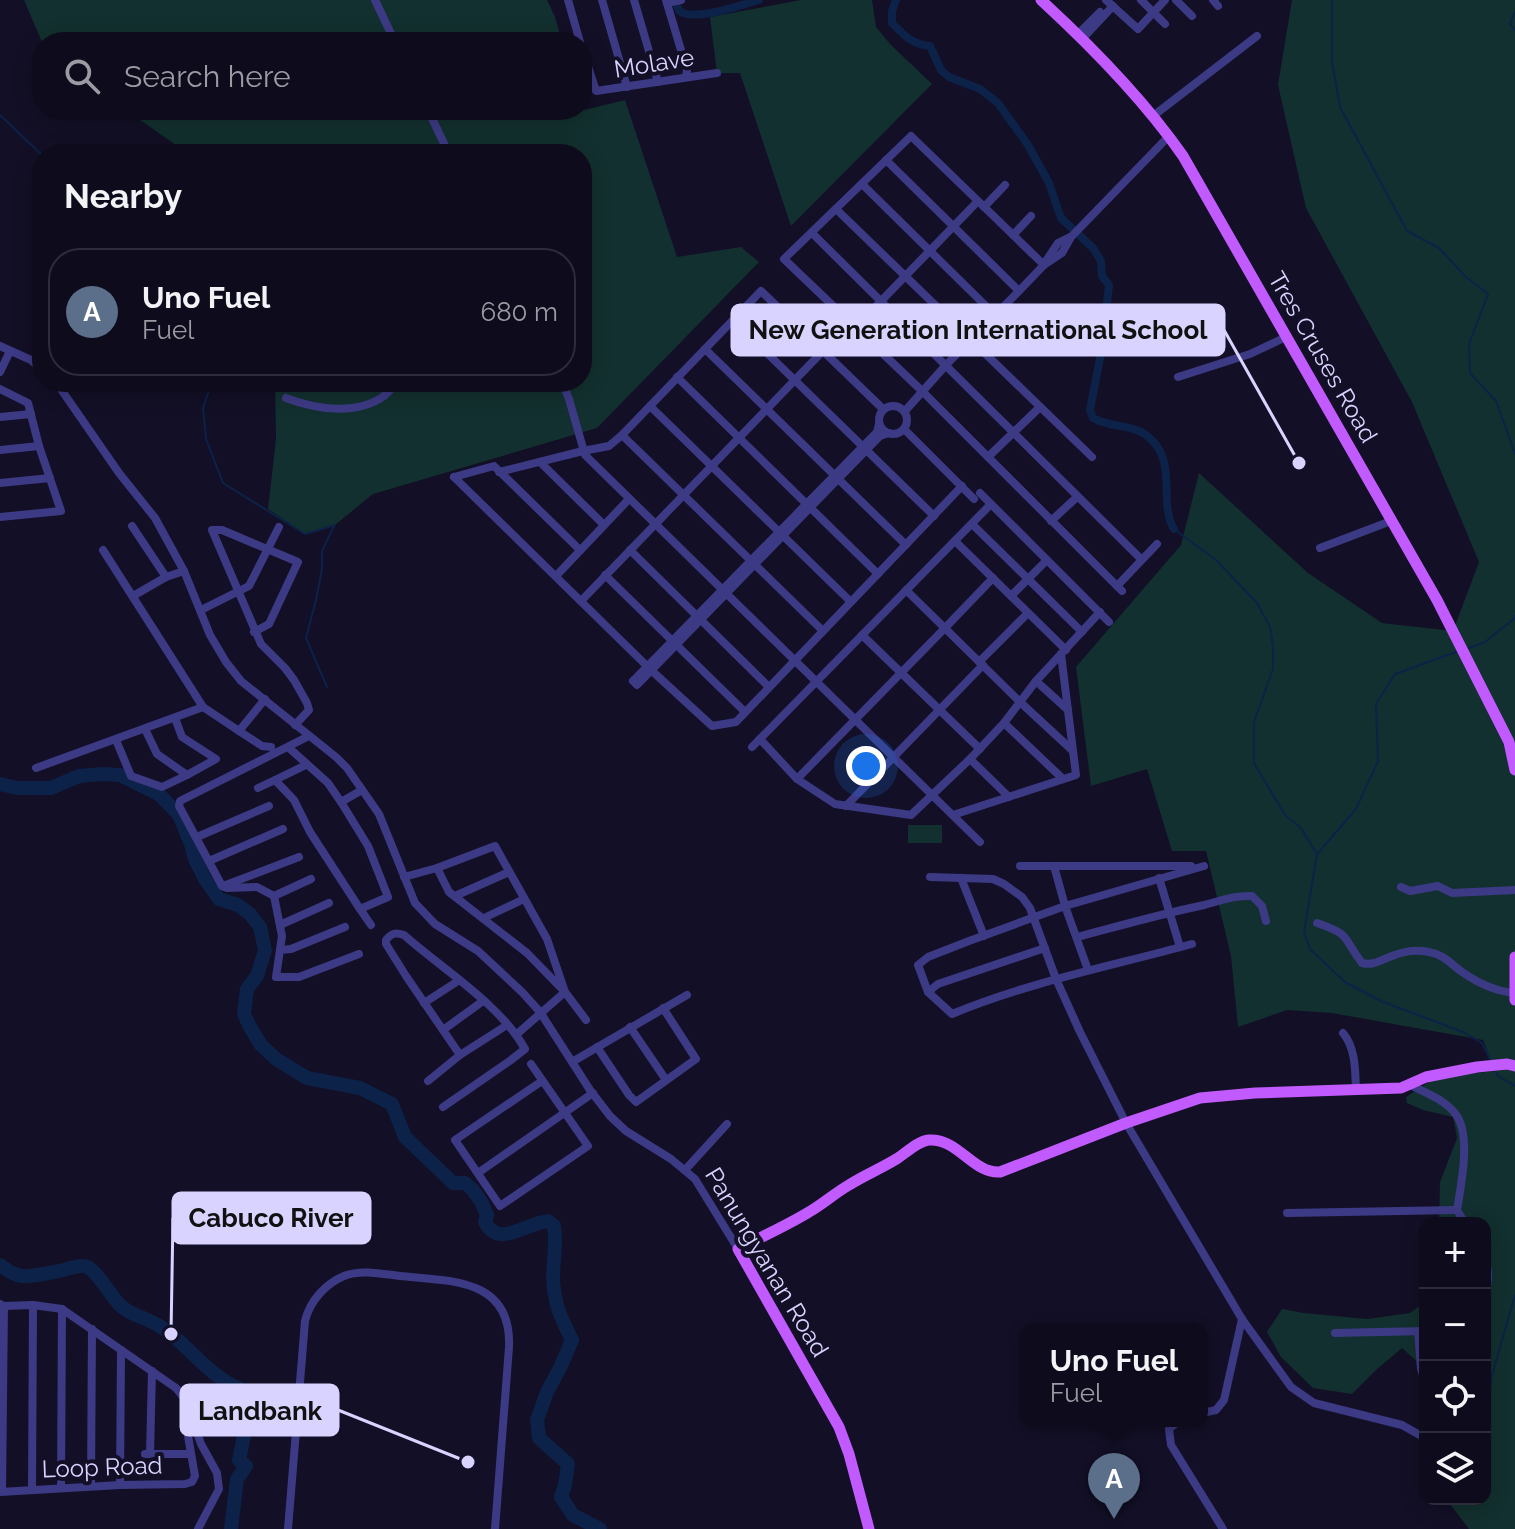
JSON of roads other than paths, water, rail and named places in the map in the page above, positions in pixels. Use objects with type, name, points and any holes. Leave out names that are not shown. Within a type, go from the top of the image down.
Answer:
[{"type":"main road","name":"Tres Cruses Road","points":[[1041,0],[1080,36],[1153,116],[1183,156],[1437,600],[1509,742],[1515,770]]},
{"type":"main road","points":[[1515,957],[1515,1000]]},
{"type":"main road","points":[[738,1249],[807,1213],[924,1141],[941,1142],[955,1148],[984,1170],[1000,1172],[1200,1098],[1401,1088],[1426,1077],[1477,1067],[1515,1066]]},
{"type":"main road","name":"Panungyanan Road","points":[[738,1249],[839,1427],[869,1529]]},
{"type":"street","points":[[375,0],[390,32]]},
{"type":"street","name":"Molave","points":[[568,0],[577,32]]},
{"type":"street","points":[[602,0],[627,87]]},
{"type":"street","points":[[634,0],[658,82]]},
{"type":"street","points":[[1141,0],[1165,24]]},
{"type":"street","points":[[1080,36],[1109,3],[1138,29],[1165,0]]},
{"type":"street","points":[[1176,0],[1192,16]]},
{"type":"street","points":[[672,1],[686,77]]},
{"type":"street","points":[[1153,116],[1257,36]]},
{"type":"street","name":"Molave","points":[[592,79],[596,91],[717,73]]},
{"type":"street","points":[[433,120],[444,144]]},
{"type":"street","points":[[1044,265],[911,136],[784,259],[922,391],[1119,589],[1141,559],[1157,544]]},
{"type":"street","points":[[902,409],[1044,265],[1062,253],[1071,237],[1169,136]]},
{"type":"street","points":[[886,160],[1019,291]]},
{"type":"street","points":[[862,184],[995,315]]},
{"type":"street","points":[[855,328],[954,226],[1005,185]]},
{"type":"street","points":[[836,209],[1092,457]]},
{"type":"street","points":[[1013,235],[1031,216]]},
{"type":"street","points":[[812,233],[1141,559]]},
{"type":"street","points":[[499,472],[609,446],[761,291],[883,409]]},
{"type":"street","points":[[733,320],[934,516]]},
{"type":"street","points":[[1178,377],[1250,354],[1286,337]]},
{"type":"street","points":[[0,346],[32,361]]},
{"type":"street","points":[[705,349],[906,545]]},
{"type":"street","points":[[0,372],[10,351]]},
{"type":"street","points":[[581,601],[823,351]]},
{"type":"street","points":[[677,377],[878,574]]},
{"type":"street","points":[[0,389],[28,403],[61,511],[0,517]]},
{"type":"street","name":"Panungyanan Road","points":[[63,392],[119,473],[155,518],[184,571],[210,635],[226,662],[241,681],[347,768],[379,814],[415,903],[435,924],[478,951],[522,992],[540,1012],[610,1116],[626,1131],[671,1159],[695,1179],[738,1249]]},
{"type":"street","points":[[286,398],[308,406],[341,408],[365,404],[388,392]]},
{"type":"street","points":[[566,392],[585,455],[980,842]]},
{"type":"street","points":[[865,448],[877,432],[879,416],[883,409],[892,405],[902,409],[908,419],[904,429],[897,434],[883,430],[879,424]]},
{"type":"street","points":[[650,406],[851,602]]},
{"type":"street","points":[[988,457],[1040,407]]},
{"type":"street","points":[[0,417],[31,414]]},
{"type":"street","points":[[904,429],[962,486],[991,504],[1109,622]]},
{"type":"street","points":[[650,668],[865,448],[889,433]]},
{"type":"street","points":[[622,435],[823,631]]},
{"type":"street","points":[[0,450],[39,446]]},
{"type":"street","points":[[540,462],[604,525]]},
{"type":"street","points":[[580,550],[494,466],[454,477],[712,726],[736,722],[962,486]]},
{"type":"street","points":[[0,483],[50,478]]},
{"type":"street","points":[[1051,521],[1077,497]]},
{"type":"street","points":[[556,576],[629,499]]},
{"type":"street","points":[[752,747],[991,504]]},
{"type":"street","points":[[1320,548],[1391,521]]},
{"type":"street","points":[[972,524],[1082,632]]},
{"type":"street","points":[[132,526],[166,577]]},
{"type":"street","points":[[201,610],[249,586],[279,527]]},
{"type":"street","points":[[254,632],[269,624],[298,562],[222,530],[212,530],[254,632],[294,680],[307,703],[309,710],[295,725]]},
{"type":"street","points":[[953,815],[1076,775],[1063,652],[955,541]]},
{"type":"street","points":[[103,550],[203,707],[262,746],[271,747]]},
{"type":"street","points":[[630,550],[769,687]]},
{"type":"street","points":[[1011,596],[1047,560]]},
{"type":"street","points":[[133,596],[166,577],[184,571]]},
{"type":"street","points":[[605,575],[745,712]]},
{"type":"street","points":[[797,779],[993,578]]},
{"type":"street","points":[[906,590],[1073,751]]},
{"type":"street","points":[[760,739],[797,779],[835,804],[911,815],[980,749],[1036,681],[1100,612]]},
{"type":"street","points":[[846,806],[1028,613]]},
{"type":"street","points":[[862,635],[980,749]]},
{"type":"street","points":[[1036,681],[1068,710]]},
{"type":"street","points":[[239,731],[265,699]]},
{"type":"street","points":[[36,768],[203,707]]},
{"type":"street","points":[[116,740],[131,776],[162,787],[216,759],[182,737],[175,718]]},
{"type":"street","points":[[1004,723],[1063,779]]},
{"type":"street","points":[[145,729],[157,754],[187,775]]},
{"type":"street","points":[[274,896],[257,887],[222,886],[179,806],[180,801],[309,736]]},
{"type":"street","points":[[288,747],[328,783],[368,846],[388,897],[360,909]]},
{"type":"street","points":[[970,759],[1009,797]]},
{"type":"street","points":[[258,788],[306,765]]},
{"type":"street","points":[[275,780],[294,800],[310,832],[371,925]]},
{"type":"street","points":[[341,802],[362,790]]},
{"type":"street","points":[[197,837],[269,806]]},
{"type":"street","points":[[209,861],[283,829]]},
{"type":"street","points":[[404,877],[495,846],[547,939],[565,992]]},
{"type":"street","points":[[222,886],[299,857]]},
{"type":"street","points":[[1020,866],[1204,866],[1065,906],[928,957],[918,965],[928,992],[952,1014],[1056,979],[1192,944]]},
{"type":"street","points":[[1054,866],[1088,970]]},
{"type":"street","points":[[437,868],[449,892],[527,953],[565,992],[586,1020]]},
{"type":"street","points":[[455,896],[509,872]]},
{"type":"street","points":[[930,877],[993,879],[1022,897],[1030,908],[1056,979],[1126,1123],[1242,1319],[1291,1387],[1314,1403],[1402,1425],[1419,1435]]},
{"type":"street","points":[[961,878],[984,936]]},
{"type":"street","points":[[1159,878],[1180,947]]},
{"type":"street","points":[[274,896],[311,879]]},
{"type":"street","points":[[1401,887],[1410,891],[1438,886],[1452,893],[1515,890]]},
{"type":"street","points":[[274,896],[282,936],[276,977],[299,977],[359,954]]},
{"type":"street","points":[[1077,937],[1233,897],[1252,896],[1262,906],[1266,921]]},
{"type":"street","points":[[484,918],[524,899]]},
{"type":"street","points":[[280,925],[329,903]]},
{"type":"street","points":[[1317,923],[1344,935],[1362,963],[1374,964],[1401,952],[1427,951],[1441,955],[1463,973],[1491,989],[1514,993]]},
{"type":"street","points":[[280,950],[291,949],[345,927]]},
{"type":"street","points":[[443,1107],[525,1049],[517,1034],[483,1001],[404,935],[391,934],[386,944],[460,1055]]},
{"type":"street","points":[[928,992],[938,984],[1045,948]]},
{"type":"street","points":[[424,1003],[458,981]]},
{"type":"street","points":[[517,1034],[565,992]]},
{"type":"street","points":[[572,1062],[687,995]]},
{"type":"street","points":[[443,1030],[483,1001]]},
{"type":"street","points":[[597,1047],[636,1102],[696,1059],[663,1008]]},
{"type":"street","points":[[428,1081],[460,1055],[507,1025]]},
{"type":"street","points":[[630,1027],[666,1080]]},
{"type":"street","points":[[1343,1033],[1353,1053],[1356,1089]]},
{"type":"street","points":[[531,1064],[588,1146],[500,1206],[455,1140],[542,1081]]},
{"type":"street","points":[[1410,1085],[1445,1104],[1462,1125],[1463,1169],[1457,1210],[1461,1217]]},
{"type":"street","points":[[478,1173],[593,1093]]},
{"type":"street","points":[[685,1170],[727,1124]]},
{"type":"street","points":[[1287,1213],[1457,1210]]},
{"type":"street","points":[[288,1529],[306,1314],[326,1287],[343,1276],[361,1273],[471,1284],[489,1296],[504,1315],[509,1347],[495,1529]]},
{"type":"street","points":[[1,1491],[2,1305],[62,1309],[176,1388],[184,1398],[201,1444],[217,1473],[219,1489],[198,1529]]},
{"type":"street","points":[[32,1489],[33,1305]]},
{"type":"street","points":[[61,1488],[62,1309]]},
{"type":"street","points":[[1208,1412],[1216,1410],[1224,1400],[1242,1319]]},
{"type":"street","points":[[91,1486],[92,1329]]},
{"type":"street","points":[[1335,1333],[1419,1331]]},
{"type":"street","points":[[120,1485],[121,1350]]},
{"type":"street","points":[[152,1371],[148,1454],[190,1454]]},
{"type":"street","name":"Loop Road","points":[[1,1491],[190,1483],[195,1476],[184,1398]]},
{"type":"street","points":[[1172,1427],[1169,1429],[1171,1445],[1223,1529]]},
{"type":"waterway","points":[[675,0],[679,11],[696,15],[759,0]]},
{"type":"waterway","points":[[896,0],[892,23],[913,41],[930,46],[941,70],[949,77],[980,89],[998,103],[1028,145],[1049,183],[1061,218],[1093,248],[1101,261],[1102,276],[1109,285],[1102,348],[1090,410],[1093,418],[1140,432],[1156,445],[1165,468],[1167,506],[1174,529]]},
{"type":"waterway","points":[[1332,0],[1332,62],[1340,107],[1407,231],[1439,248],[1466,277],[1488,294],[1469,344],[1470,373],[1496,401],[1515,454]]},
{"type":"waterway","points":[[1515,12],[1510,24],[1515,30]]},
{"type":"waterway","points":[[0,115],[32,145]]},
{"type":"waterway","points":[[209,392],[203,408],[206,439],[223,483],[305,534],[335,525]]},
{"type":"waterway","points":[[327,687],[306,638],[322,569],[322,551],[334,526]]},
{"type":"waterway","points":[[1174,529],[1216,560],[1257,603],[1270,627],[1273,669],[1254,722],[1254,763],[1285,815],[1301,828],[1317,854],[1304,932],[1310,949],[1345,982],[1381,1001],[1463,1032],[1482,1043],[1490,1059]]},
{"type":"waterway","points":[[1469,648],[1485,642],[1515,616]]},
{"type":"waterway","points":[[1318,853],[1356,809],[1378,761],[1376,704],[1395,674],[1456,652]]},
{"type":"waterway","points":[[0,784],[18,788],[51,788],[79,776],[120,775],[160,795],[179,815],[195,859],[219,899],[238,905],[260,927],[265,950],[257,976],[247,989],[244,1014],[261,1045],[276,1059],[307,1078],[360,1088],[392,1104],[405,1137],[453,1183],[465,1183],[473,1190],[482,1203],[487,1215],[485,1222],[491,1230],[505,1234],[548,1221],[554,1226],[555,1296],[572,1340],[537,1420],[539,1438],[568,1464],[561,1497],[573,1515],[600,1529]]},
{"type":"waterway","points":[[1496,1072],[1515,1086]]},
{"type":"waterway","points":[[0,1265],[22,1276],[88,1267],[124,1308],[164,1329],[216,1375],[240,1389],[248,1417],[239,1460],[246,1466],[237,1479],[231,1529]]},
{"type":"waterway","points":[[1485,1433],[1492,1375],[1515,1295]]},
{"type":"place","name":"New Generation International School","points":[[1299,463]]},
{"type":"place","name":"Cabuco River","points":[[171,1334]]},
{"type":"place","name":"Landbank","points":[[468,1462]]},
{"type":"place","name":"Uno Fuel","points":[[1114,1519]]}]
